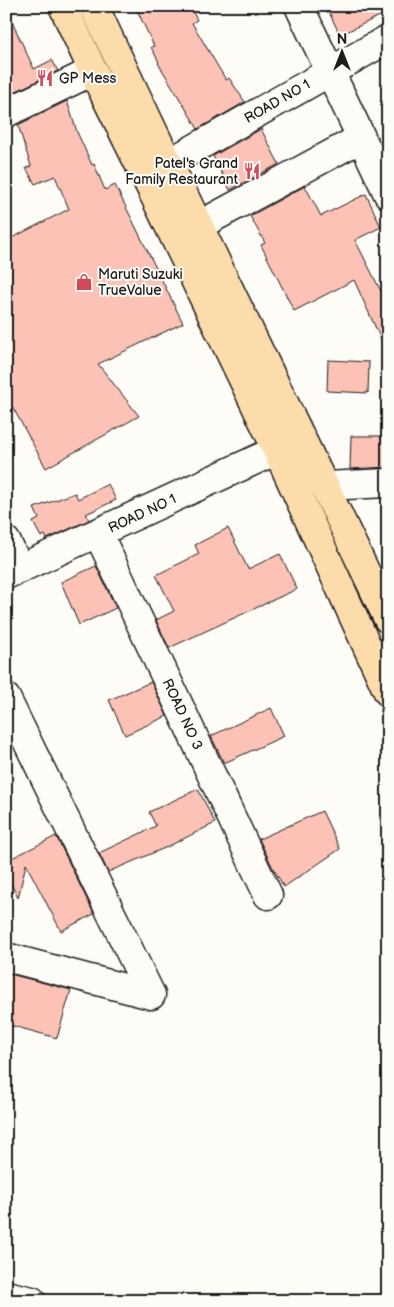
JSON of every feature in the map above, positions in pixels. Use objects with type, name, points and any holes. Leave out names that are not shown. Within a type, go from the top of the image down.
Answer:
[{"type":"highway","points":[[63,6],[93,72],[277,450],[388,692]]},
{"type":"highway","points":[[94,6],[167,164],[388,619]]},
{"type":"street","points":[[299,6],[361,138],[386,184]]},
{"type":"street","name":"ROAD NO 1","points":[[167,164],[388,39]]},
{"type":"street","points":[[6,113],[93,72]]},
{"type":"street","points":[[198,226],[361,138]]},
{"type":"street","name":"ROAD NO 1","points":[[13,572],[277,450]]},
{"type":"street","points":[[325,486],[388,482]]},
{"type":"street","name":"ROAD NO 3","points":[[98,533],[268,895]]},
{"type":"street","points":[[6,541],[13,572]]},
{"type":"street","points":[[6,698],[151,994],[6,957]]},
{"type":"street","points":[[6,1294],[32,1301]]},
{"type":"building","points":[[135,6],[190,6],[197,20],[192,23],[226,80],[229,78],[245,102],[198,129],[158,63],[151,47],[154,46]]},
{"type":"building","points":[[326,6],[388,6],[388,12],[340,35]]},
{"type":"building","points":[[6,9],[34,69],[52,60],[58,71],[6,96]]},
{"type":"building","name":"Maruti Suzuki TrueValue","points":[[67,101],[77,132],[105,190],[115,185],[183,323],[98,364],[139,416],[46,468],[12,406],[6,409],[6,241],[69,209],[55,176],[35,184],[26,168],[31,166],[18,125]]},
{"type":"building","points":[[261,129],[279,164],[230,190],[213,156]]},
{"type":"building","points":[[305,186],[321,216],[366,194],[381,227],[355,240],[388,305],[388,355],[354,280],[294,311],[261,245],[265,243],[250,216]]},
{"type":"building","points":[[328,360],[369,362],[368,393],[327,391]]},
{"type":"building","points":[[351,436],[388,436],[388,467],[350,469]]},
{"type":"building","points":[[108,484],[116,500],[86,514],[89,520],[47,539],[45,535],[41,537],[33,522],[39,519],[34,508],[75,493],[78,499]]},
{"type":"building","points":[[228,528],[248,569],[280,554],[297,589],[169,648],[156,620],[174,611],[156,575],[199,554],[195,545]]},
{"type":"building","points":[[96,566],[116,608],[79,625],[61,582]]},
{"type":"building","points":[[151,682],[167,716],[125,735],[109,700]]},
{"type":"building","points":[[271,708],[284,736],[224,763],[211,736]]},
{"type":"building","points":[[198,789],[215,823],[167,847],[108,872],[99,853],[156,826],[149,812]]},
{"type":"building","points":[[322,811],[340,849],[284,887],[259,839]]},
{"type":"building","points":[[56,836],[94,914],[61,931],[26,864],[18,898],[6,873],[6,861]]},
{"type":"building","points":[[6,973],[71,990],[57,1038],[6,1024]]},
{"type":"place","name":"GP Mess","points":[[45,78]]},
{"type":"place","name":"Patel's Grand Family Restaurant","points":[[252,171]]},
{"type":"place","name":"Maruti Suzuki TrueValue","points":[[84,282]]}]
